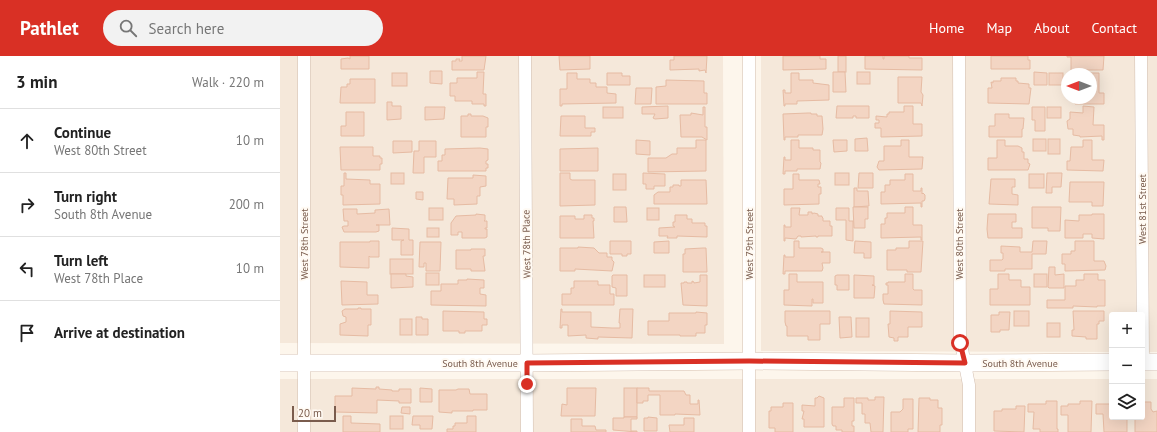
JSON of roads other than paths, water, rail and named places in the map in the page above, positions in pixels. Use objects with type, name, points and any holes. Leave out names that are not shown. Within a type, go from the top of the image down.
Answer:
[{"type":"street","name":"West 78th Street","points":[[304,56],[304,432]]},
{"type":"street","name":"West 78th Place","points":[[524,56],[527,432]]},
{"type":"street","name":"West 79th Street","points":[[749,56],[749,432]]},
{"type":"street","name":"West 80th Street","points":[[959,56],[960,339],[969,385],[969,432]]},
{"type":"street","name":"West 81st Street","points":[[1141,56],[1147,362]]},
{"type":"street","name":"South 8th Avenue","points":[[280,363],[749,361],[965,363],[1109,362]]}]
